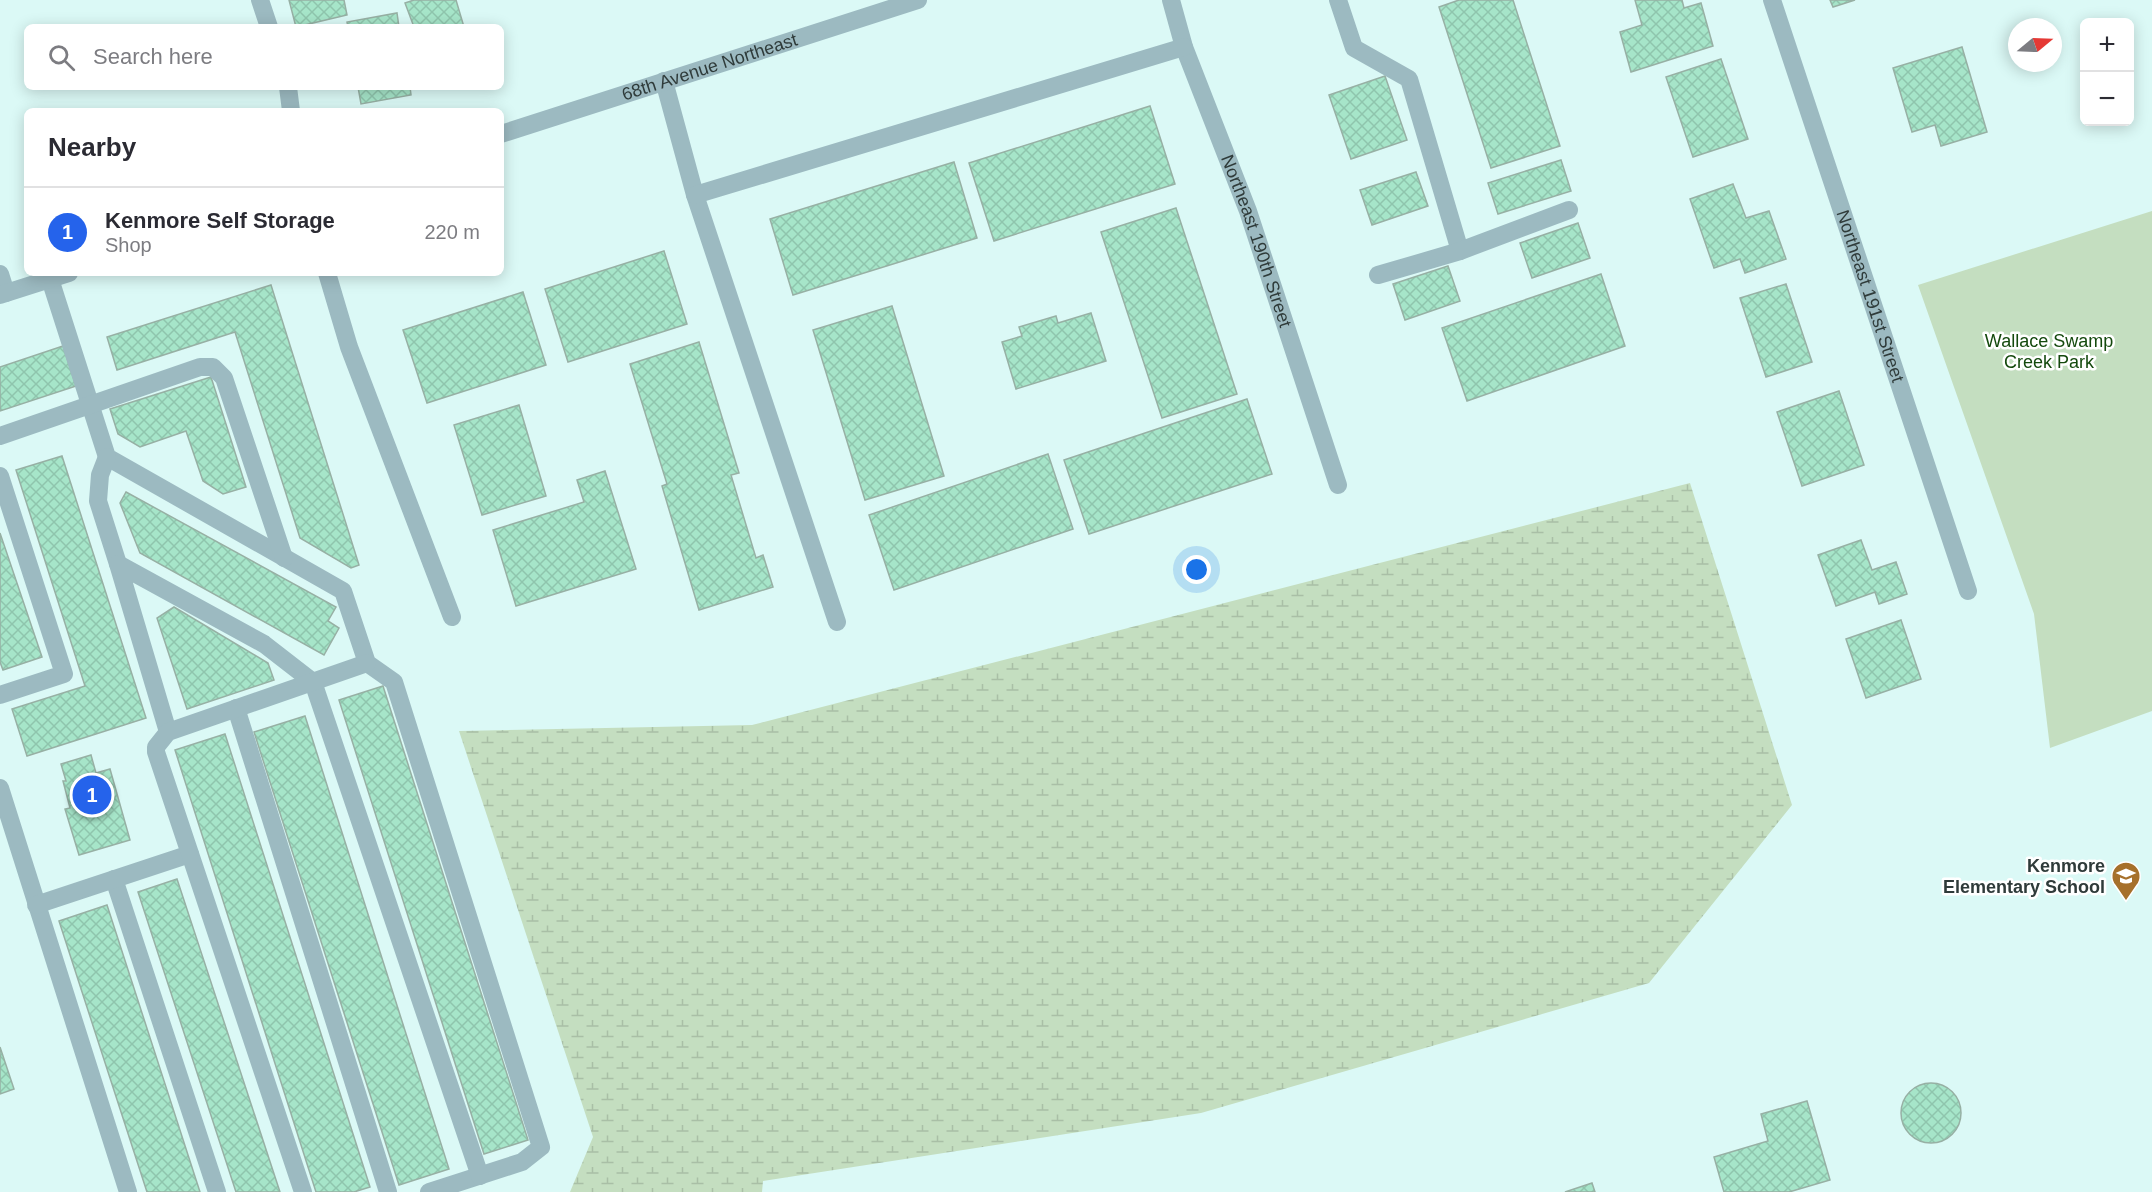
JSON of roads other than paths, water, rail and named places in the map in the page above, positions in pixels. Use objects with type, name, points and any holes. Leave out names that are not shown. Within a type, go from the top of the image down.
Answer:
[{"type":"street","points":[[260,0],[268,24]]},
{"type":"street","name":"68th Avenue Northeast","points":[[504,133],[918,0]]},
{"type":"street","name":"Northeast 190th Street","points":[[1171,0],[1184,47],[1248,211],[1338,484]]},
{"type":"street","points":[[1338,0],[1354,48],[1409,80],[1460,251]]},
{"type":"street","name":"Northeast 191st Street","points":[[1772,0],[1968,591]]},
{"type":"street","points":[[695,195],[1184,47]]},
{"type":"street","points":[[664,81],[695,195],[837,622]]},
{"type":"street","points":[[288,90],[291,108]]},
{"type":"street","points":[[1378,275],[1460,251],[1569,210]]},
{"type":"street","points":[[0,274],[3,294],[60,276]]},
{"type":"street","points":[[328,276],[349,347],[452,617]]},
{"type":"street","points":[[50,279],[107,457],[100,475],[98,501],[168,732]]},
{"type":"street","points":[[0,436],[200,367],[213,367],[224,378],[284,558]]},
{"type":"street","points":[[107,457],[343,591],[367,663],[394,682],[541,1147],[522,1162],[429,1192]]},
{"type":"street","points":[[0,476],[64,674],[0,695]]},
{"type":"street","points":[[118,564],[264,644],[313,682],[480,1176]]},
{"type":"street","points":[[303,1192],[156,747],[168,732],[367,663]]},
{"type":"street","points":[[236,708],[388,1192]]},
{"type":"street","points":[[0,788],[128,1192]]},
{"type":"street","points":[[36,905],[190,854]]},
{"type":"street","points":[[114,879],[217,1192]]},
{"type":"place","name":"Kenmore Self Storage","points":[[92,795]]},
{"type":"place","name":"Kenmore Elementary School","points":[[2126,902]]},
{"type":"park label","name":"Wallace Swamp Creek Park","points":[[2049,351]]}]
